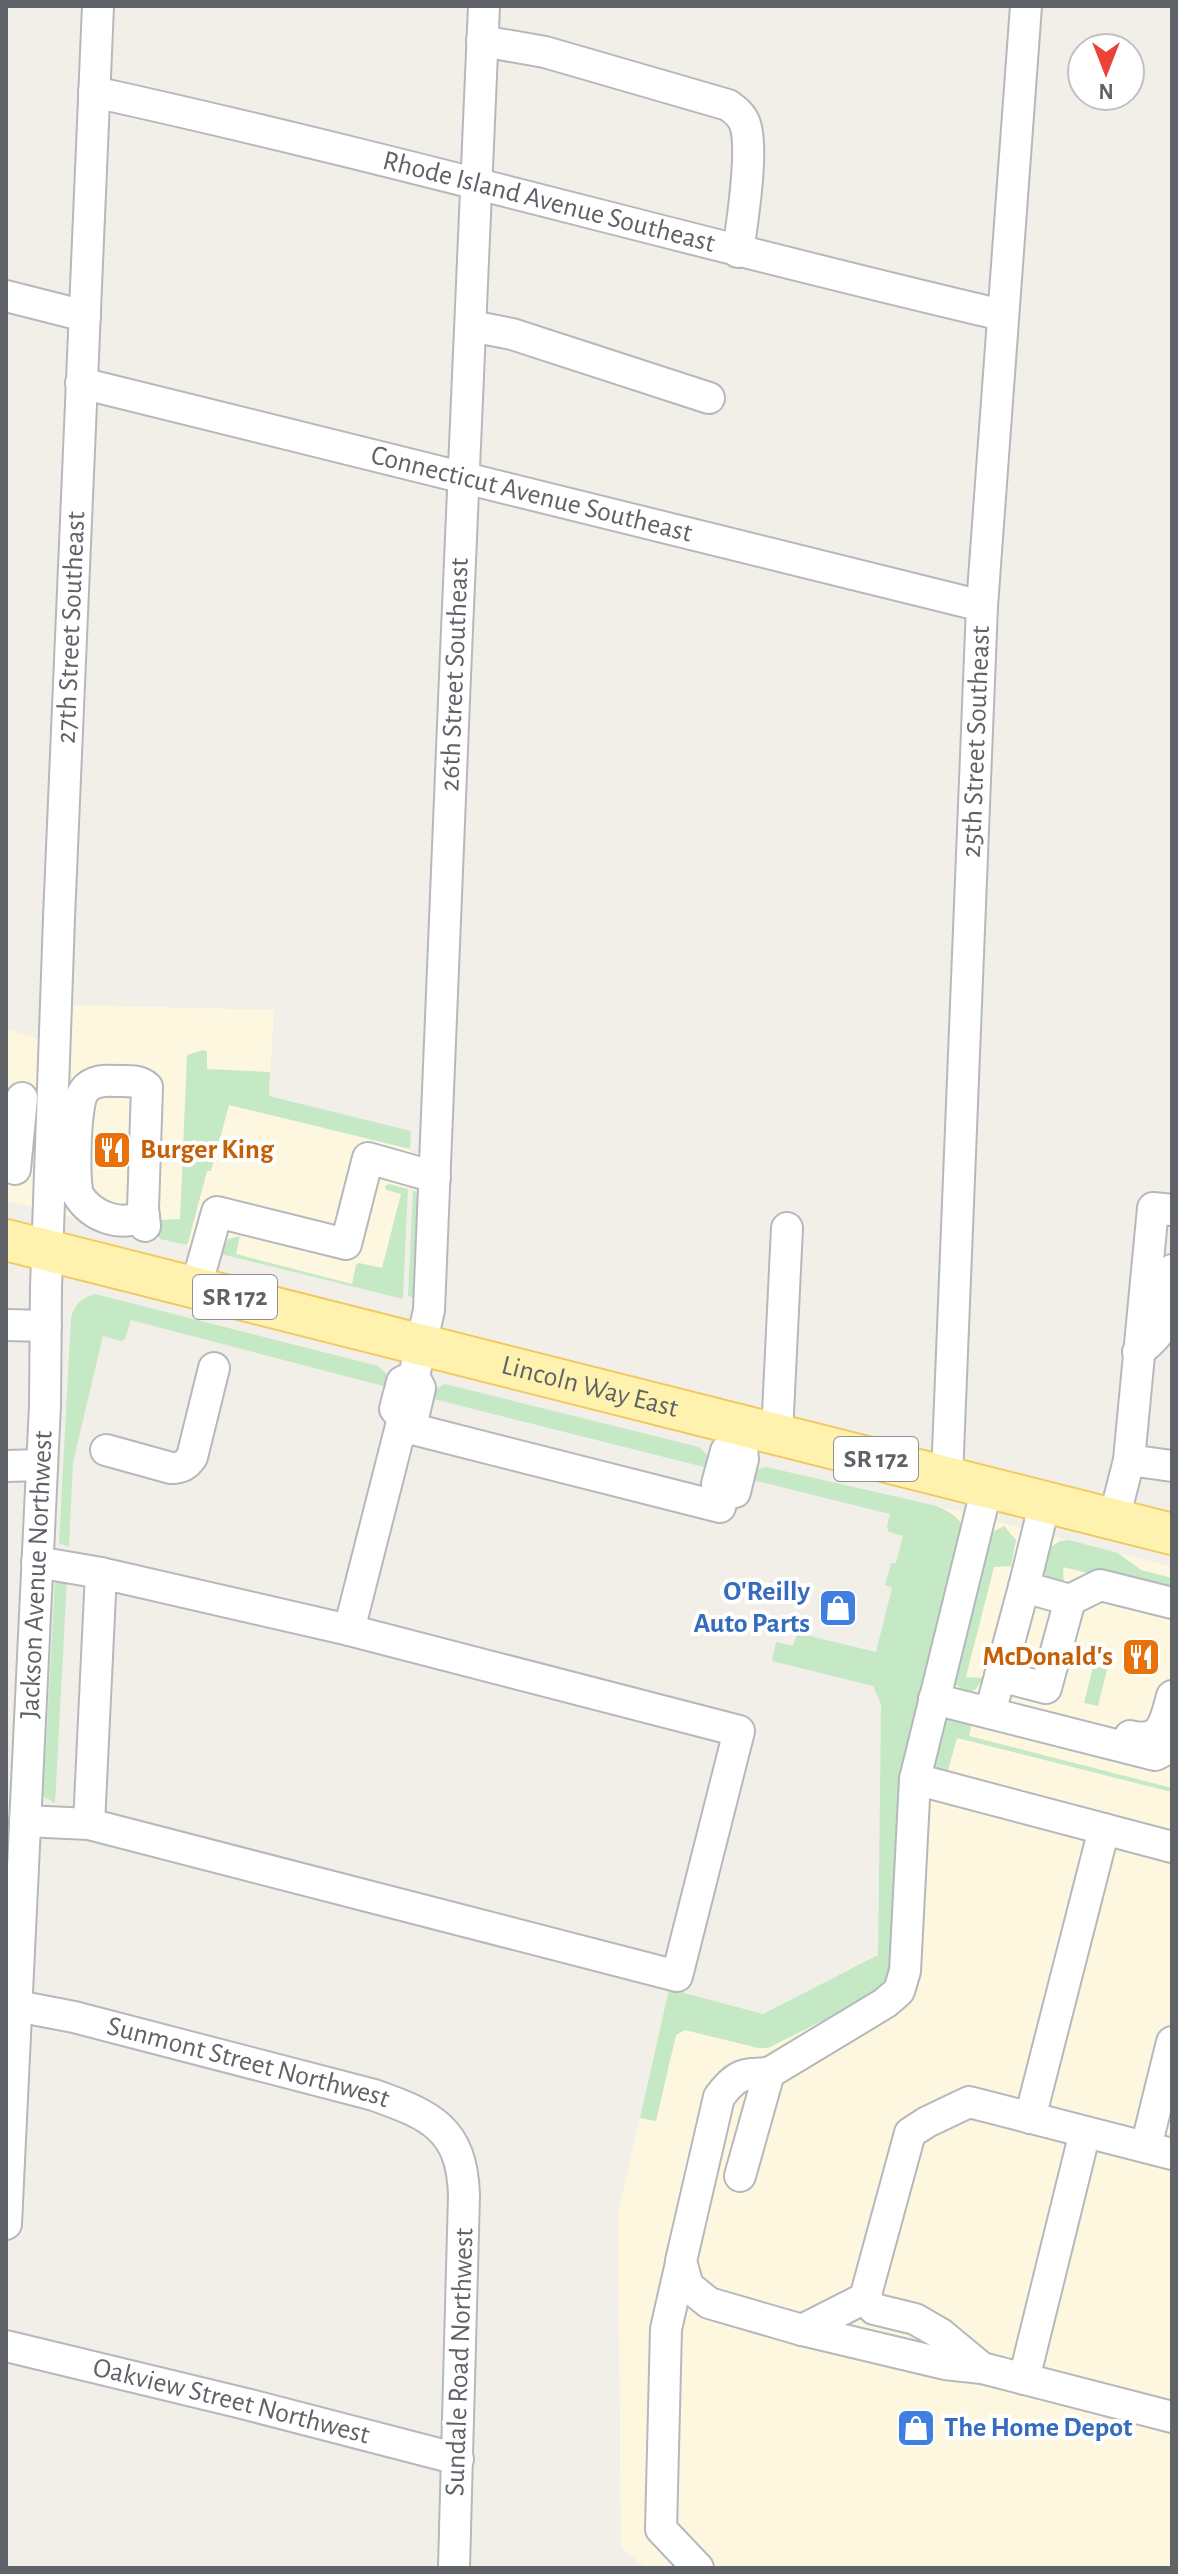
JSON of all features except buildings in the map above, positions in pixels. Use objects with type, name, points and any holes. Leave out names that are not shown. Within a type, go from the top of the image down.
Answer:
[{"type":"main road","name":"Lincoln Way East","points":[[6,1240],[196,1287],[418,1360],[947,1477],[1172,1534]]},
{"type":"street","name":"27th Street Southeast","points":[[46,1326],[98,6]]},
{"type":"street","name":"26th Street Southeast","points":[[402,1422],[395,1409],[402,1382],[418,1360],[429,1310],[484,6]]},
{"type":"street","name":"25th Street Southeast","points":[[947,1477],[982,606],[1026,6]]},
{"type":"street","points":[[482,41],[545,52],[728,105],[739,114],[745,124],[747,141],[746,187],[738,252]]},
{"type":"street","name":"Rhode Island Avenue Southeast","points":[[94,92],[223,120],[598,213],[738,252],[1002,315]]},
{"type":"street","points":[[6,296],[85,316]]},
{"type":"street","points":[[471,326],[512,334],[709,398]]},
{"type":"street","name":"Connecticut Avenue Southeast","points":[[81,383],[982,606]]},
{"type":"street","points":[[100,1081],[137,1082],[147,1087],[144,1220],[108,1218],[94,1213],[78,1195],[78,1109],[82,1094],[100,1081]]},
{"type":"street","points":[[50,1167],[8,1173],[14,1097],[53,1100]]},
{"type":"street","points":[[196,1287],[217,1212],[346,1244],[368,1158],[435,1177]]},
{"type":"street","points":[[1114,1519],[1129,1460],[1153,1208],[1172,1210]]},
{"type":"street","points":[[349,1630],[402,1422],[720,1507],[723,1495],[735,1492],[743,1459],[754,1433],[787,1228]]},
{"type":"street","points":[[1138,1352],[1157,1338],[1166,1322],[1172,1270]]},
{"type":"street","points":[[6,1325],[46,1326]]},
{"type":"street","name":"Jackson Avenue Northwest","points":[[6,2224],[25,1821],[20,1684],[37,1562],[46,1326]]},
{"type":"street","points":[[106,1450],[171,1468],[181,1468],[188,1463],[214,1368]]},
{"type":"street","points":[[1129,1460],[1172,1466]]},
{"type":"street","points":[[6,1466],[42,1465]]},
{"type":"street","points":[[698,2568],[661,2529],[666,2329],[719,2097],[733,2079],[744,2074],[769,2073],[885,2003],[899,1991],[906,1957],[915,1779],[987,1487]]},
{"type":"street","points":[[990,1713],[1045,1502]]},
{"type":"street","points":[[25,1821],[89,1824],[677,1976],[739,1731],[349,1630],[101,1573],[37,1562]]},
{"type":"street","points":[[89,1824],[101,1573]]},
{"type":"street","points":[[1024,1587],[1070,1600],[1100,1585],[1172,1603]]},
{"type":"street","points":[[1000,1676],[1046,1688],[1070,1600]]},
{"type":"street","points":[[990,1713],[1006,1704],[1137,1737],[1151,1737],[1161,1730],[1172,1696]]},
{"type":"street","points":[[934,1699],[1155,1755],[1169,1748],[1172,1742]]},
{"type":"street","points":[[915,1779],[1172,1847]]},
{"type":"street","points":[[1030,2118],[1104,1829]]},
{"type":"street","name":"Sunmont Street Northwest","points":[[17,2006],[74,2017],[374,2095],[403,2105],[431,2120],[453,2143],[459,2157]]},
{"type":"street","points":[[802,2330],[865,2298],[910,2133],[969,2102],[1159,2150],[1172,2042]]},
{"type":"street","points":[[740,2176],[769,2073]]},
{"type":"street","points":[[1024,2379],[1085,2132]]},
{"type":"street","name":"Sundale Road Northwest","points":[[454,2568],[464,2195],[463,2169],[459,2157]]},
{"type":"street","points":[[681,2261],[688,2286],[709,2303],[802,2330],[945,2364],[982,2368],[1172,2417]]},
{"type":"street","points":[[865,2298],[874,2309],[915,2319],[941,2334],[982,2368]]},
{"type":"street","name":"Oakview Street Northwest","points":[[6,2346],[458,2459]]},
{"type":"shaded area","points":[[73,1005],[274,1010],[269,1096],[411,1131],[403,1299],[6,1201],[6,1029],[70,1048]]},
{"type":"shaded area","points":[[937,1506],[1172,1567],[1172,2568],[646,2568],[621,2547],[618,2214],[669,1989],[763,2014],[878,1955],[881,1704]]},
{"type":"green space","points":[[204,1050],[207,1052],[207,1069],[270,1072],[269,1096],[411,1131],[410,1149],[229,1105],[188,1243],[160,1239],[153,1228],[157,1220],[180,1219],[187,1055]]},
{"type":"green space","points":[[389,1184],[408,1189],[403,1299],[221,1254],[228,1239],[240,1236],[236,1254],[352,1284],[359,1263],[382,1268],[401,1194],[386,1190],[385,1186]]},
{"type":"green space","points":[[413,1190],[419,1195],[414,1298],[408,1296]]},
{"type":"green space","points":[[95,1294],[378,1366],[386,1373],[387,1387],[131,1320],[125,1339],[121,1341],[103,1336],[73,1462],[69,1547],[59,1543],[71,1318],[79,1302]]},
{"type":"green space","points":[[445,1384],[699,1447],[709,1457],[708,1468],[430,1398],[432,1391]]},
{"type":"green space","points":[[766,1467],[937,1506],[956,1517],[963,1528],[893,1978],[876,1994],[768,2048],[685,2030],[676,2035],[656,2121],[640,2118],[669,1989],[763,2014],[878,1955],[881,1704],[873,1686],[772,1661],[776,1642],[793,1646],[797,1633],[876,1652],[892,1588],[885,1585],[891,1563],[896,1563],[903,1536],[889,1532],[890,1514],[753,1480],[758,1469]]},
{"type":"green space","points":[[1004,1526],[1016,1540],[1011,1566],[994,1567],[966,1677],[984,1678],[975,1690],[968,1692],[956,1685],[951,1672],[989,1534]]},
{"type":"green space","points":[[1069,1540],[1118,1553],[1141,1570],[1172,1578],[1172,1594],[1063,1567],[1064,1584],[1050,1580],[1044,1572],[1049,1548],[1060,1541]]},
{"type":"green space","points":[[67,1579],[55,1803],[43,1796],[55,1581]]},
{"type":"green space","points":[[1098,1665],[1107,1670],[1098,1706],[1084,1703],[1093,1667]]},
{"type":"green space","points":[[951,1716],[973,1718],[969,1736],[1172,1788],[1172,1792],[957,1738],[948,1770],[964,1775],[962,1778],[941,1773],[932,1761],[943,1720]]},
{"type":"place","name":"Burger King","points":[[112,1150]]},
{"type":"place","name":"O'Reilly Auto Parts","points":[[838,1608]]},
{"type":"place","name":"McDonald's","points":[[1141,1657]]},
{"type":"place","name":"The Home Depot","points":[[916,2428]]}]
